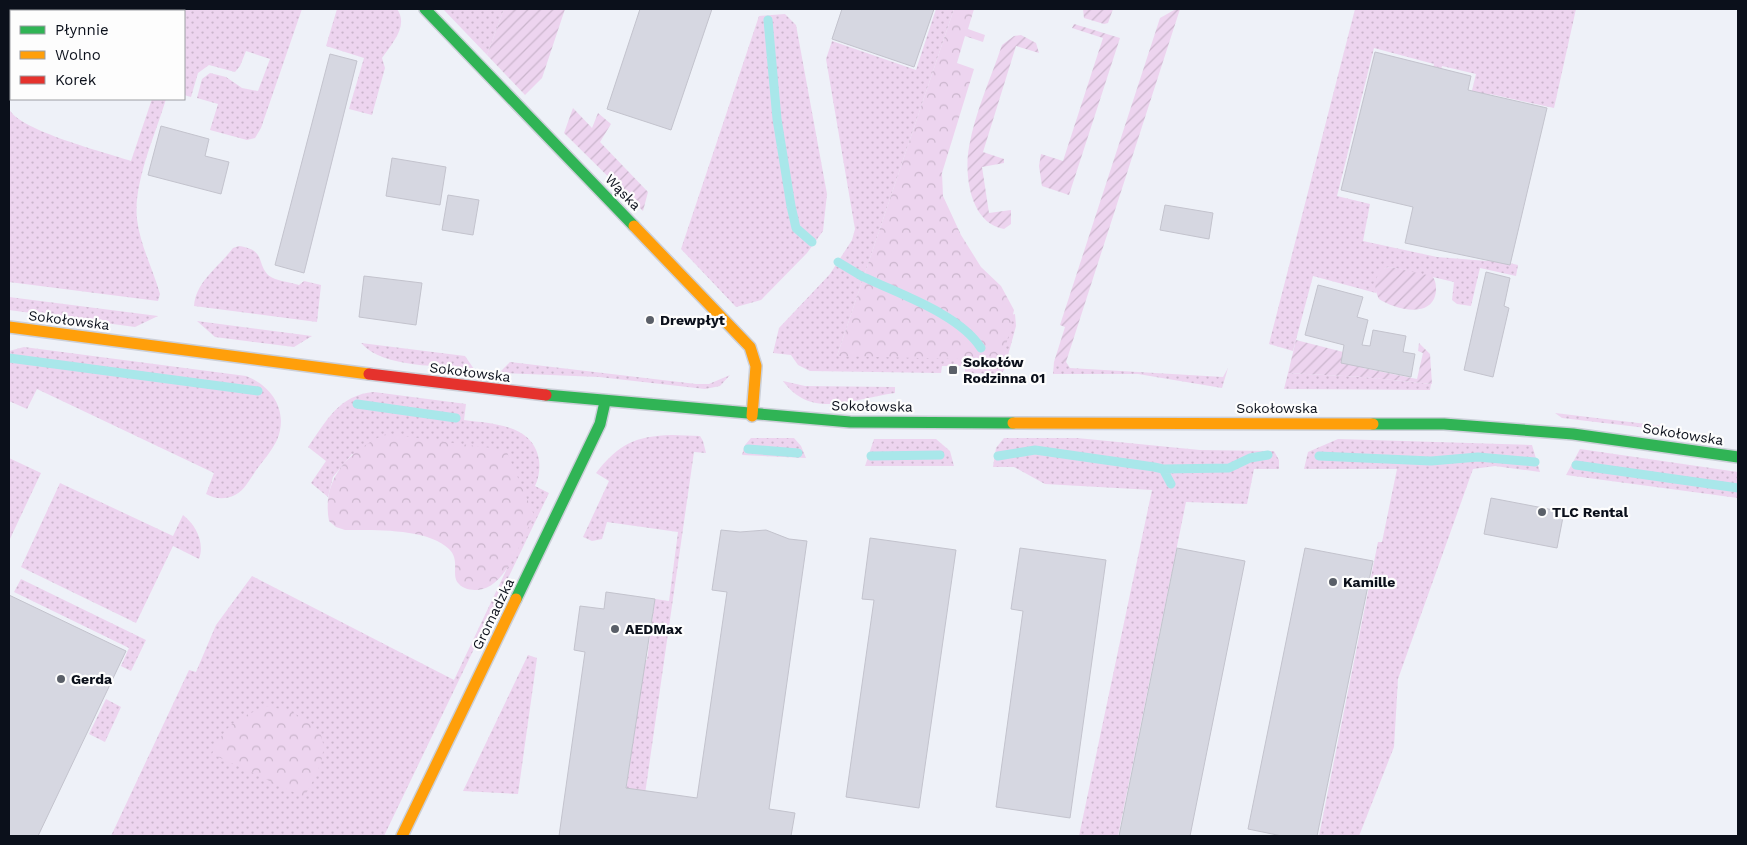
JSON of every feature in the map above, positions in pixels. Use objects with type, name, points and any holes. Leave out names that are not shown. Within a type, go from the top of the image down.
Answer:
[{"type":"street","name":"Wąska","points":[[425,9],[750,347],[756,366],[752,416]]},
{"type":"street","name":"Sokołowska","points":[[9,327],[485,389],[752,416],[869,422],[1444,424],[1591,436],[1738,457]]},
{"type":"street","name":"Gromadzka","points":[[402,836],[600,424],[605,402]]},
{"type":"green space","points":[[302,9],[261,128],[255,138],[247,140],[210,130],[218,104],[197,98],[202,79],[210,73],[226,77],[242,88],[258,91],[270,59],[246,51],[240,66],[235,72],[209,65],[198,73],[191,97],[185,95],[185,10],[183,10]]},
{"type":"green space","points":[[337,9],[397,9],[400,15],[401,22],[398,34],[382,58],[385,68],[372,115],[349,109],[364,58],[326,46]]},
{"type":"green space","points":[[443,9],[504,9],[487,55]]},
{"type":"green space","points":[[504,9],[565,9],[542,78],[525,95],[487,55]]},
{"type":"green space","points":[[936,9],[954,9],[837,356],[1015,314],[1016,326],[1004,370],[1001,374],[965,373],[965,366],[942,366],[941,373],[810,371],[798,365],[791,355],[773,353],[779,328],[830,274],[852,240],[855,229],[826,59],[832,41],[916,70]]},
{"type":"green space","points":[[954,9],[974,9],[968,29],[985,35],[983,42],[965,36],[957,63],[974,69],[942,173],[943,196],[961,235],[981,267],[1001,286],[1014,310],[1003,360],[837,356]]},
{"type":"green space","points":[[1083,9],[1113,9],[1108,23],[1104,24],[1084,18]]},
{"type":"green space","points":[[1176,9],[1180,9],[1066,362],[1054,362],[1065,327],[1060,325],[1160,18]]},
{"type":"green space","points":[[1355,9],[1576,9],[1554,108],[1490,94],[1459,222],[1441,217],[1476,74],[1442,66],[1410,202],[1399,199],[1434,64],[1374,48],[1337,196],[1370,204],[1363,241],[1437,257],[1487,261],[1488,258],[1518,265],[1516,276],[1480,268],[1471,306],[1457,304],[1452,300],[1454,282],[1390,267],[1385,268],[1378,276],[1376,293],[1313,276],[1293,351],[1269,344]]},
{"type":"green space","points":[[785,14],[796,25],[827,194],[823,231],[807,253],[761,300],[736,307],[681,249],[759,16]]},
{"type":"green space","points":[[1074,24],[1120,38],[1069,195],[1042,186],[1039,166],[1041,154],[1063,161],[1103,38],[1072,28]]},
{"type":"green space","points":[[1021,35],[1036,43],[1039,53],[1016,46],[983,152],[1004,159],[1004,163],[982,167],[989,213],[1011,210],[1011,224],[1004,229],[993,225],[983,218],[977,208],[969,184],[968,158],[975,121],[1002,45],[1014,36]]},
{"type":"green space","points":[[152,100],[166,100],[146,158],[138,190],[137,205],[139,229],[160,294],[158,301],[9,282],[9,109],[16,117],[46,133],[131,161]]},
{"type":"green space","points":[[573,108],[592,128],[598,113],[611,124],[600,142],[648,192],[643,211],[564,133]]},
{"type":"green space","points":[[239,246],[253,250],[259,257],[264,270],[271,277],[299,285],[304,281],[321,285],[317,322],[194,306],[199,289],[209,275],[233,248]]},
{"type":"green space","points":[[1390,267],[1432,276],[1435,281],[1436,291],[1433,300],[1428,306],[1421,309],[1403,309],[1379,299],[1375,286],[1377,278],[1381,271]]},
{"type":"green space","points":[[9,297],[158,316],[135,327],[9,310]]},
{"type":"green space","points":[[197,321],[312,336],[294,347],[215,337]]},
{"type":"green space","points":[[1296,340],[1355,355],[1368,346],[1363,368],[1417,379],[1423,353],[1418,351],[1419,343],[1430,354],[1432,384],[1363,377],[1288,373]]},
{"type":"green space","points":[[361,343],[465,356],[474,369],[398,362],[371,351]]},
{"type":"green space","points":[[24,347],[246,376],[264,386],[276,401],[281,419],[277,440],[239,493],[224,498],[209,496],[206,494],[214,473],[37,389],[27,409],[9,401],[9,351]]},
{"type":"green space","points":[[510,362],[696,384],[709,384],[730,375],[720,386],[705,389],[599,377],[499,373]]},
{"type":"green space","points":[[1054,362],[1066,362],[1070,368],[1223,377],[1228,368],[1222,388],[1138,374],[1053,374]]},
{"type":"green space","points":[[1288,373],[1363,377],[1431,384],[1430,390],[1284,389]]},
{"type":"green space","points":[[783,381],[805,386],[895,387],[895,393],[850,402],[821,404],[807,400],[794,393]]},
{"type":"green space","points":[[374,392],[466,404],[464,420],[499,425],[520,433],[529,439],[535,448],[539,460],[539,473],[535,486],[549,493],[384,836],[111,836],[189,670],[196,672],[216,625],[252,576],[454,680],[533,514],[352,454],[333,477],[328,497],[311,483],[326,461],[308,447],[335,410],[352,398]]},
{"type":"green space","points":[[1555,413],[1663,426],[1655,429],[1562,418]]},
{"type":"green space","points":[[386,434],[506,450],[534,515],[512,561],[496,581],[487,588],[470,589],[459,584],[455,576],[453,554],[440,542],[428,537],[400,532],[345,530],[336,527],[329,521],[329,492],[341,467],[361,448]]},
{"type":"green space","points":[[672,435],[700,436],[706,453],[694,452],[639,836],[620,836],[644,660],[647,660],[655,599],[669,601],[678,532],[607,522],[602,539],[592,541],[583,537],[609,481],[596,473],[604,463],[620,448],[638,440],[648,437]]},
{"type":"green space","points":[[751,438],[794,438],[801,446],[806,458],[742,455],[745,445]]},
{"type":"green space","points":[[1004,438],[1077,438],[1200,450],[1274,451],[1279,460],[1279,469],[1254,469],[1247,504],[1186,502],[1118,836],[1079,836],[1152,490],[1045,484],[1014,467],[993,467],[996,448]]},
{"type":"green space","points":[[874,439],[936,439],[950,451],[954,466],[865,466]]},
{"type":"green space","points":[[1338,439],[1532,445],[1540,472],[1495,466],[1473,469],[1398,679],[1394,747],[1359,836],[1319,836],[1378,542],[1382,542],[1397,469],[1304,469],[1308,452]]},
{"type":"green space","points":[[1580,449],[1738,472],[1738,498],[1566,475]]},
{"type":"green space","points":[[9,458],[41,473],[9,541]]},
{"type":"green space","points":[[60,483],[173,536],[183,515],[195,529],[201,547],[199,559],[173,546],[136,623],[21,567]]},
{"type":"green space","points":[[21,579],[146,640],[131,671],[121,666],[129,648],[14,592]]},
{"type":"green space","points":[[528,655],[537,658],[518,794],[463,791]]},
{"type":"green space","points":[[106,699],[121,707],[105,742],[89,734]]},
{"type":"green space","points":[[268,706],[305,719],[316,727],[322,737],[321,762],[304,797],[212,754],[228,728],[240,718]]},
{"type":"building","points":[[640,9],[712,9],[671,130],[607,109]]},
{"type":"building","points":[[842,9],[934,9],[914,67],[832,39]]},
{"type":"building","points":[[1375,52],[1471,76],[1468,90],[1547,108],[1510,265],[1405,243],[1413,207],[1341,190]]},
{"type":"building","points":[[330,54],[357,61],[304,273],[275,265]]},
{"type":"building","points":[[161,126],[209,139],[205,156],[229,162],[221,194],[148,175]]},
{"type":"building","points":[[392,158],[446,167],[440,205],[386,196]]},
{"type":"building","points":[[448,195],[479,200],[473,235],[442,230]]},
{"type":"building","points":[[1165,205],[1213,213],[1209,239],[1160,230]]},
{"type":"building","points":[[1486,272],[1510,278],[1504,306],[1509,308],[1493,377],[1464,370]]},
{"type":"building","points":[[364,276],[422,283],[416,325],[359,317]]},
{"type":"building","points":[[1318,285],[1363,297],[1357,317],[1368,320],[1362,345],[1370,346],[1373,330],[1406,336],[1403,352],[1415,354],[1411,377],[1341,363],[1344,345],[1305,335]]},
{"type":"building","points":[[1491,498],[1564,512],[1557,548],[1484,534]]},
{"type":"building","points":[[721,530],[740,532],[766,530],[789,539],[807,541],[769,809],[795,813],[791,836],[559,836],[585,652],[574,650],[580,606],[604,609],[606,592],[655,599],[626,788],[697,798],[727,592],[712,590]]},
{"type":"building","points":[[870,538],[956,550],[919,808],[846,797],[874,600],[862,599]]},
{"type":"building","points":[[1020,548],[1106,560],[1070,818],[996,807],[1023,611],[1011,609]]},
{"type":"building","points":[[1177,548],[1245,561],[1190,836],[1119,836]]},
{"type":"building","points":[[1305,548],[1373,561],[1317,836],[1282,836],[1248,829]]},
{"type":"building","name":"Gerda","points":[[9,595],[126,651],[38,836],[9,836]]},
{"type":"waterway","points":[[768,20],[777,119],[791,206],[796,228],[812,242]]},
{"type":"waterway","points":[[838,262],[863,277]]},
{"type":"waterway","points":[[866,278],[944,315],[959,325],[981,348]]},
{"type":"waterway","points":[[9,358],[258,391]]},
{"type":"waterway","points":[[357,404],[456,418]]},
{"type":"waterway","points":[[748,449],[798,453]]},
{"type":"waterway","points":[[998,456],[1035,450],[1154,467],[1163,469],[1171,484]]},
{"type":"waterway","points":[[871,456],[940,455]]},
{"type":"waterway","points":[[1163,469],[1229,468],[1250,458],[1268,455]]},
{"type":"waterway","points":[[1319,456],[1431,461],[1478,457],[1535,462]]},
{"type":"waterway","points":[[1576,465],[1738,488]]},
{"type":"traffic: fast","points":[[425,9],[634,226]]},
{"type":"traffic: fast","points":[[546,395],[850,422],[1013,423]]},
{"type":"traffic: fast","points":[[516,599],[600,424],[605,402]]},
{"type":"traffic: fast","points":[[1373,424],[1444,424],[1573,434],[1738,457]]},
{"type":"traffic: slow","points":[[634,226],[750,347],[756,366],[752,416]]},
{"type":"traffic: slow","points":[[9,327],[369,374]]},
{"type":"traffic: slow","points":[[1013,423],[1373,424]]},
{"type":"traffic: slow","points":[[402,836],[516,599]]},
{"type":"traffic: jam","points":[[369,374],[546,395]]},
{"type":"place","name":"Drewpłyt","points":[[650,320]]},
{"type":"place","name":"Sokołów Rodzinna 01","points":[[953,370]]},
{"type":"place","name":"TLC Rental","points":[[1542,512]]},
{"type":"place","name":"Kamille","points":[[1333,582]]},
{"type":"place","name":"AEDMax","points":[[615,629]]},
{"type":"place","name":"Gerda","points":[[61,679]]}]
